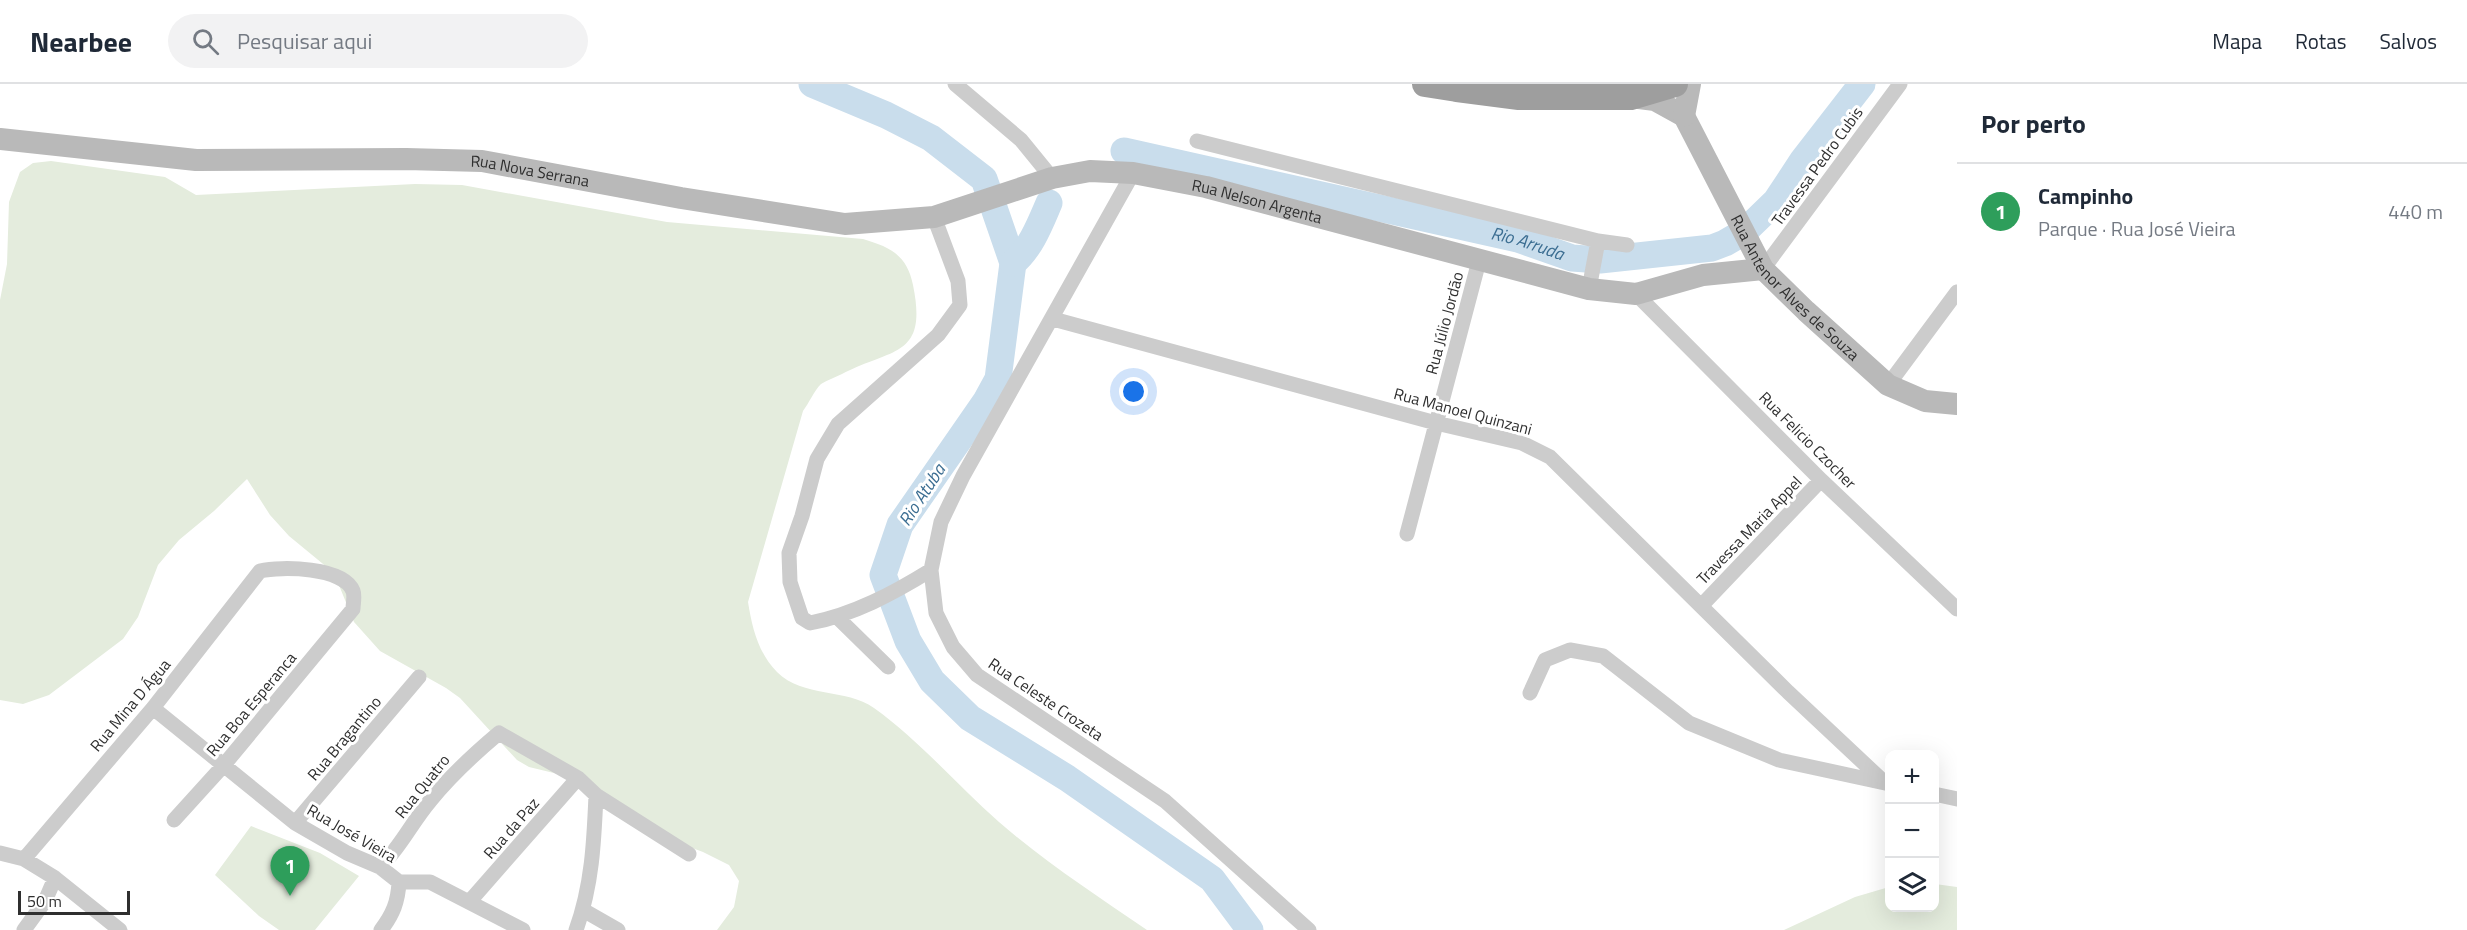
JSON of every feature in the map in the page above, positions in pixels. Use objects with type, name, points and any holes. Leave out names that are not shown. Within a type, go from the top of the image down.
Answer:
[{"type":"highway","points":[[1425,84],[1519,97],[1631,97],[1675,84]]},
{"type":"highway","points":[[1457,88],[1516,84]]},
{"type":"main road","points":[[1631,97],[1655,100],[1684,116],[1690,84]]},
{"type":"main road","name":"Rua Antenor Alves de Souza","points":[[1684,116],[1764,269],[1806,311],[1888,385],[1925,401],[1957,404]]},
{"type":"main road","name":"Rua Nova Serrana","points":[[0,139],[196,160],[482,161],[681,198],[845,224],[942,215],[1052,178]]},
{"type":"main road","name":"Rua Nelson Argenta","points":[[1052,178],[1090,171],[1133,173],[1206,187],[1589,289],[1636,294],[1703,274],[1764,269]]},
{"type":"street","points":[[955,84],[1021,140],[1052,178]]},
{"type":"street","name":"Travessa Pedro Cubis","points":[[1764,269],[1899,84]]},
{"type":"street","points":[[1197,141],[1598,241],[1627,245]]},
{"type":"street","name":"Rua Celeste Crozeta","points":[[1133,173],[959,485],[941,522],[931,570],[936,613],[953,648],[977,675],[1165,801],[1310,930]]},
{"type":"street","points":[[931,570],[906,585],[838,618],[810,623],[802,618],[790,582],[789,553],[802,516],[817,459],[838,424],[938,335],[960,305],[958,281],[942,215]]},
{"type":"street","points":[[1589,289],[1598,241]]},
{"type":"street","name":"Rua Júlio Jordão","points":[[1407,534],[1479,261]]},
{"type":"street","points":[[1888,385],[1957,292]]},
{"type":"street","name":"Rua Felicio Czocher","points":[[1636,294],[1821,480],[1957,609]]},
{"type":"street","name":"Rua Manoel Quinzani","points":[[1053,319],[1436,423],[1522,443],[1550,457],[1788,692],[1885,781]]},
{"type":"street","name":"Travessa Maria Appel","points":[[1702,605],[1821,480]]},
{"type":"street","name":"Rua Mina D Água","points":[[24,859],[153,708],[260,571],[275,567],[297,568],[325,573],[348,582],[354,592],[353,609]]},
{"type":"street","name":"Rua Boa Esperanca","points":[[174,820],[223,766],[353,609]]},
{"type":"street","points":[[838,618],[888,667]]},
{"type":"street","points":[[1530,693],[1545,660],[1570,650],[1603,656],[1689,723],[1779,760],[1885,783]]},
{"type":"street","name":"Rua Bragantino","points":[[295,823],[419,677]]},
{"type":"street","name":"Rua José Vieira","points":[[153,708],[295,823],[347,853],[380,867],[399,882],[430,882],[523,930]]},
{"type":"street","name":"Rua Quatro","points":[[380,867],[393,855],[429,802],[467,759],[499,733],[578,778]]},
{"type":"street","points":[[578,778],[597,795],[689,854]]},
{"type":"street","name":"Rua da Paz","points":[[470,901],[578,778]]},
{"type":"street","points":[[576,930],[592,872],[597,795]]},
{"type":"street","points":[[1939,795],[1957,799]]},
{"type":"street","points":[[0,853],[24,859],[55,879],[120,930]]},
{"type":"street","points":[[24,930],[45,901],[55,879]]},
{"type":"street","points":[[381,930],[393,914],[399,897],[399,882]]},
{"type":"street","points":[[583,910],[618,930]]},
{"type":"green space","points":[[51,161],[165,177],[196,195],[415,184],[462,185],[667,222],[863,239],[889,249],[902,259],[910,275],[916,309],[915,326],[910,338],[902,347],[821,384],[803,411],[748,602],[757,639],[770,665],[787,680],[812,690],[851,698],[874,708],[923,749],[983,808],[1034,851],[1147,930],[717,930],[734,907],[739,881],[729,865],[703,852],[657,835],[558,774],[529,767],[517,760],[460,698],[380,651],[354,622],[334,573],[289,536],[270,515],[247,479],[179,540],[158,565],[138,617],[123,639],[49,695],[23,704],[0,700],[0,300],[7,264],[9,202],[20,172],[33,163]]},
{"type":"green space","points":[[251,826],[320,853],[359,876],[315,930],[279,930],[259,916],[215,875]]},
{"type":"green space","points":[[1939,885],[1957,887],[1957,930],[1784,930],[1855,897],[1885,888],[1885,912],[1939,912]]},
{"type":"waterway","name":"Rio Atuba","points":[[812,84],[886,115],[931,138],[984,179],[1013,263],[998,379],[986,401],[900,525],[883,575],[908,641],[932,681],[970,718],[1067,778],[1212,879],[1250,930]]},
{"type":"waterway","name":"Rio Arruda","points":[[1124,151],[1518,239],[1572,258],[1600,260],[1712,248],[1744,232],[1776,201],[1803,160],[1862,84]]},
{"type":"waterway","name":"Rio Arruda","points":[[1013,263],[1030,243],[1049,203]]},
{"type":"place","name":"Campinho","points":[[290,896]]}]
